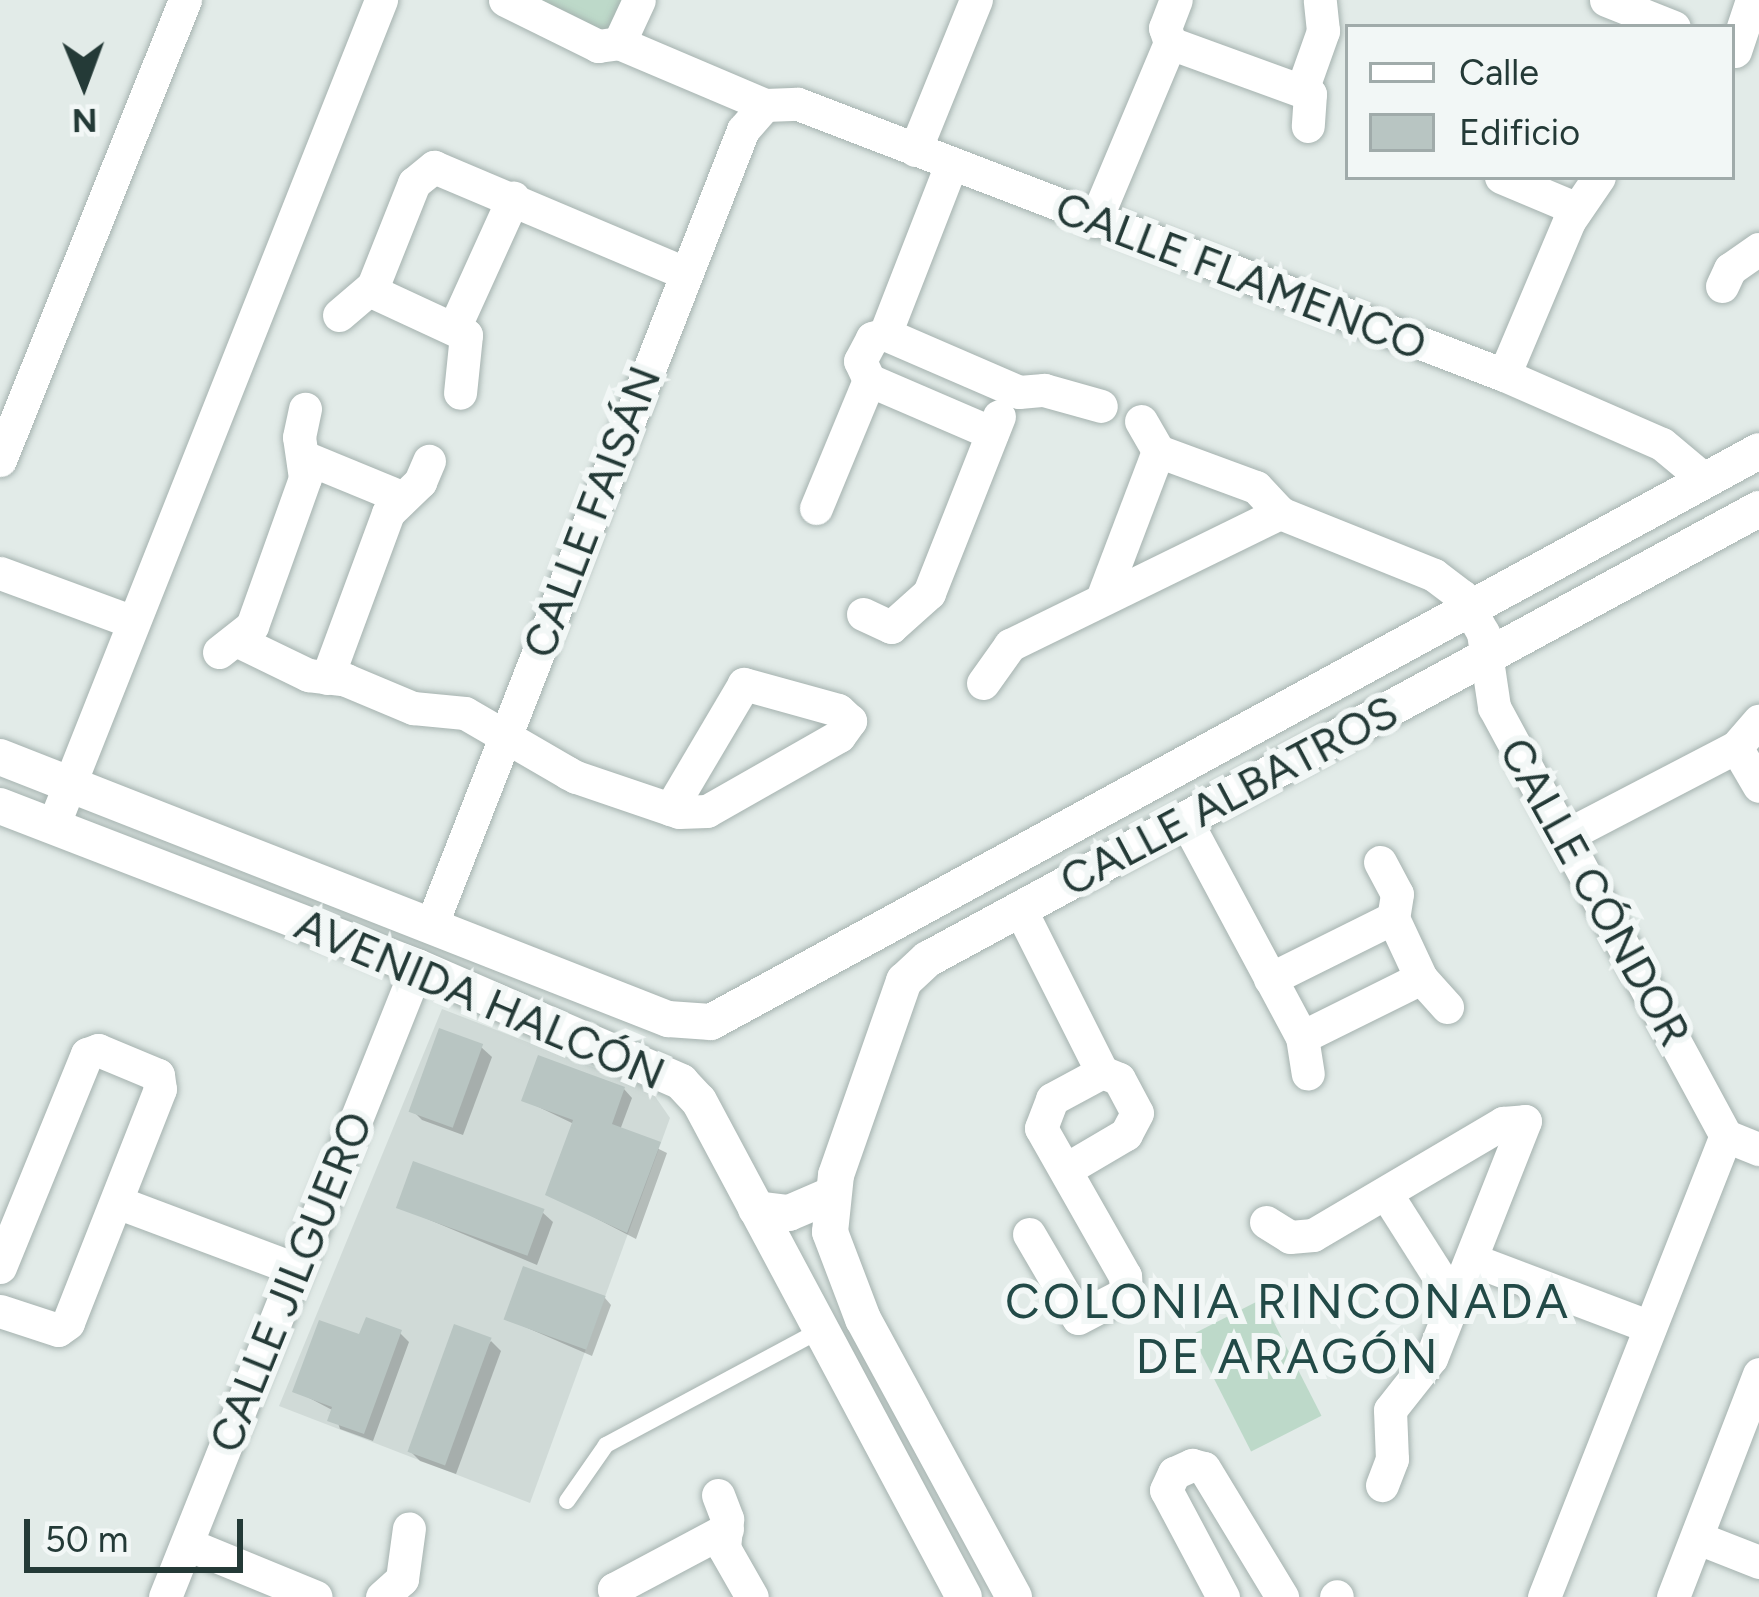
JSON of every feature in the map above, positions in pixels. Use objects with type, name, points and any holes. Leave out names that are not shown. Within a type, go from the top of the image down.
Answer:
[{"type":"street","points":[[0,460],[185,0]]},
{"type":"street","points":[[53,826],[382,0]]},
{"type":"street","name":"CALLE FLAMENCO","points":[[506,0],[598,46],[619,43],[765,105],[798,104],[1504,375],[1662,444],[1706,480]]},
{"type":"street","points":[[619,43],[639,0]]},
{"type":"street","points":[[915,150],[976,0]]},
{"type":"street","points":[[1094,221],[1170,43],[1165,28],[1176,0]]},
{"type":"street","points":[[1302,90],[1323,32],[1320,0]]},
{"type":"street","points":[[1606,0],[1666,24]]},
{"type":"street","points":[[1742,54],[1752,0]]},
{"type":"street","points":[[1170,43],[1302,90],[1313,99],[1308,126]]},
{"type":"street","name":"CALLE FAISÁN","points":[[431,926],[742,130],[765,105]]},
{"type":"street","points":[[885,334],[950,165]]},
{"type":"street","points":[[339,315],[369,290],[426,169],[442,167],[685,273]]},
{"type":"street","points":[[1508,180],[1577,209]]},
{"type":"street","points":[[1504,375],[1577,209],[1597,180]]},
{"type":"street","points":[[455,326],[513,198]]},
{"type":"street","points":[[1722,286],[1730,269],[1759,249]]},
{"type":"street","points":[[369,290],[455,326],[470,352],[460,393]]},
{"type":"street","points":[[816,508],[868,380],[862,355],[872,338],[885,334],[1010,389],[1100,406]]},
{"type":"street","points":[[868,380],[992,433]]},
{"type":"street","points":[[862,614],[890,627],[929,593],[1010,389]]},
{"type":"street","points":[[305,409],[305,478],[230,647],[413,708],[465,713],[568,773],[670,809],[707,811],[839,736],[849,718],[744,684],[670,809]]},
{"type":"street","points":[[1103,596],[1150,436],[1256,487],[1280,513],[1433,575],[1471,610]]},
{"type":"street","name":"CALLE ALBATROS","points":[[711,1022],[833,960],[1759,452]]},
{"type":"street","points":[[304,457],[401,496]]},
{"type":"street","points":[[327,678],[388,513],[429,460]]},
{"type":"street","name":"CALLE ALBATROS","points":[[831,1195],[890,1007],[914,968],[1759,509]]},
{"type":"street","points":[[983,683],[1010,645],[1280,513]]},
{"type":"street","points":[[0,573],[133,622]]},
{"type":"street","name":"CALLE CÓNDOR","points":[[1471,610],[1490,656],[1494,707],[1569,834],[1726,1136]]},
{"type":"street","points":[[1569,834],[1736,747],[1759,721]]},
{"type":"street","points":[[1736,747],[1759,786]]},
{"type":"street","name":"AVENIDA HALCÓN","points":[[0,757],[668,1019],[711,1022]]},
{"type":"street","name":"AVENIDA HALCÓN","points":[[0,806],[644,1060],[699,1101],[954,1594]]},
{"type":"street","points":[[1185,819],[1302,1037],[1307,1075]]},
{"type":"street","points":[[1380,862],[1397,894],[1393,918],[1420,978],[1447,1006]]},
{"type":"street","points":[[1020,909],[1102,1072],[1119,1079],[1137,1120],[1069,1168]]},
{"type":"street","points":[[1270,980],[1393,918]]},
{"type":"street","points":[[833,960],[874,980],[890,1007]]},
{"type":"street","name":"CALLE JILGUERO","points":[[165,1597],[417,968]]},
{"type":"street","points":[[1302,1037],[1420,978]]},
{"type":"street","points":[[699,1101],[694,1064],[711,1022]]},
{"type":"street","points":[[0,1267],[84,1058],[98,1050],[161,1078],[117,1202],[62,1330],[0,1311]]},
{"type":"street","points":[[1029,1234],[1078,1318],[1126,1293],[1125,1276],[1069,1168],[1042,1134],[1043,1112],[1102,1072]]},
{"type":"street","points":[[1266,1222],[1301,1239],[1521,1118],[1523,1140],[1431,1358],[1390,1410],[1392,1459],[1382,1485]]},
{"type":"street","points":[[1544,1597],[1726,1136],[1759,1148]]},
{"type":"street","points":[[756,1209],[789,1214],[831,1195],[832,1246],[863,1319],[1013,1597]]},
{"type":"street","points":[[1387,1195],[1456,1302]]},
{"type":"street","points":[[117,1202],[296,1269]]},
{"type":"street","points":[[1473,1260],[1650,1327]]},
{"type":"street","points":[[1673,1597],[1759,1374]]},
{"type":"street","points":[[1223,1597],[1166,1490],[1188,1466],[1204,1468],[1282,1597]]},
{"type":"street","points":[[718,1495],[727,1529],[724,1548],[752,1597]]},
{"type":"street","points":[[403,1591],[409,1528]]},
{"type":"street","points":[[618,1597],[614,1589],[727,1529]]},
{"type":"street","points":[[1698,1538],[1759,1562]]},
{"type":"street","points":[[187,1544],[316,1597]]},
{"type":"lane","points":[[567,1502],[606,1445],[819,1331]]},
{"type":"shaded area","points":[[442,1009],[650,1089],[670,1118],[530,1503],[279,1406]]},
{"type":"green space","points":[[520,0],[637,0],[622,39]]},
{"type":"green space","points":[[1262,1299],[1321,1416],[1251,1452],[1192,1335]]},
{"type":"building","points":[[439,1028],[483,1044],[453,1128],[409,1112]]},
{"type":"building","points":[[538,1055],[625,1087],[612,1124],[661,1142],[627,1233],[545,1195],[573,1120],[521,1101]]},
{"type":"building","points":[[413,1161],[545,1209],[527,1256],[396,1208]]},
{"type":"building","points":[[523,1266],[606,1296],[586,1350],[504,1320]]},
{"type":"building","points":[[366,1317],[402,1330],[364,1434],[327,1421],[332,1407],[292,1392],[319,1320],[359,1334]]},
{"type":"building","points":[[454,1324],[492,1338],[445,1465],[407,1452]]},
{"type":"district","name":"COLONIA RINCONADA DE ARAGÓN","points":[[1288,1328]]}]
